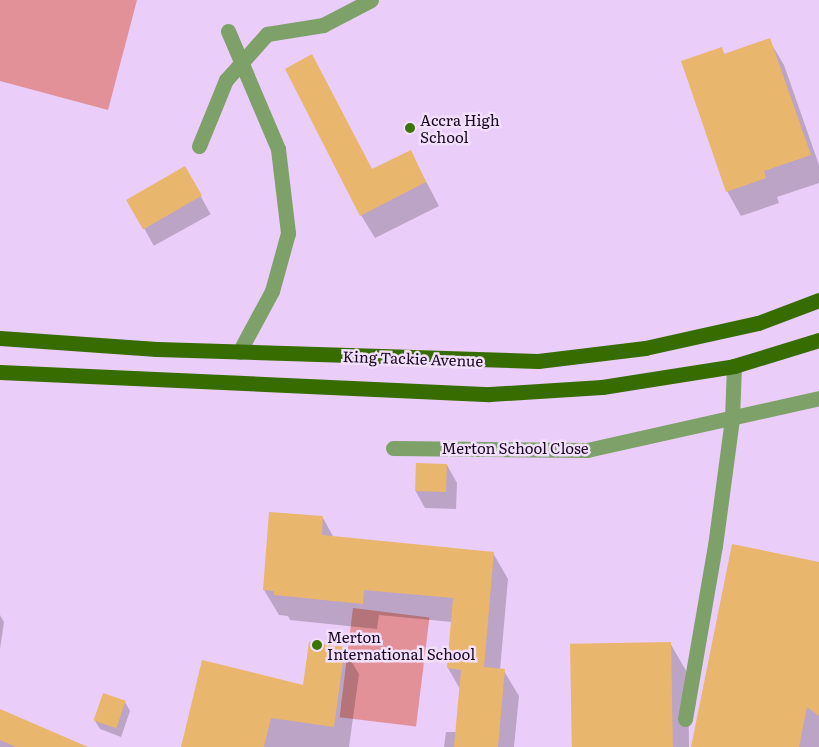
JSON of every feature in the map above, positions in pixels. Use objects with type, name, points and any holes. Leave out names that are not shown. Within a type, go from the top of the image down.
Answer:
[{"type":"main road","name":"King Tackie Avenue","points":[[0,338],[239,352],[538,361],[645,348],[758,323],[819,300]]},
{"type":"main road","points":[[0,372],[490,394],[602,387],[734,366],[819,340]]},
{"type":"lane","points":[[199,146],[226,80],[267,34],[323,25],[371,0]]},
{"type":"lane","points":[[228,31],[278,149],[288,233],[272,291],[239,352]]},
{"type":"lane","points":[[685,719],[715,546],[732,418],[734,366]]},
{"type":"lane","name":"Merton School Close","points":[[393,448],[587,450],[819,398]]},
{"type":"shaded area","points":[[0,0],[137,0],[108,110],[0,81]]},
{"type":"shaded area","points":[[353,608],[429,617],[416,727],[340,717]]},
{"type":"building","points":[[770,38],[811,155],[764,171],[766,178],[726,192],[681,61],[722,47],[724,54]]},
{"type":"building","points":[[312,54],[372,169],[411,150],[426,182],[360,216],[285,69]]},
{"type":"building","points":[[185,166],[202,195],[143,229],[126,200]]},
{"type":"building","points":[[416,463],[447,464],[446,492],[415,491]]},
{"type":"building","points":[[269,512],[323,516],[322,535],[494,552],[484,667],[505,669],[498,747],[454,747],[461,670],[447,668],[453,598],[364,590],[363,604],[274,595],[274,591],[263,590]]},
{"type":"building","points":[[732,544],[819,562],[819,716],[807,707],[799,747],[691,747]]},
{"type":"building","points":[[309,642],[345,647],[334,727],[271,718],[264,747],[181,747],[202,660],[303,685]]},
{"type":"building","points":[[671,642],[673,747],[572,747],[570,644]]},
{"type":"building","points":[[103,693],[126,701],[116,728],[94,720]]},
{"type":"building","points":[[0,709],[88,747],[16,747],[0,740]]},
{"type":"place","name":"Accra High School","points":[[410,128]]},
{"type":"place","name":"Merton International School","points":[[317,645]]}]
